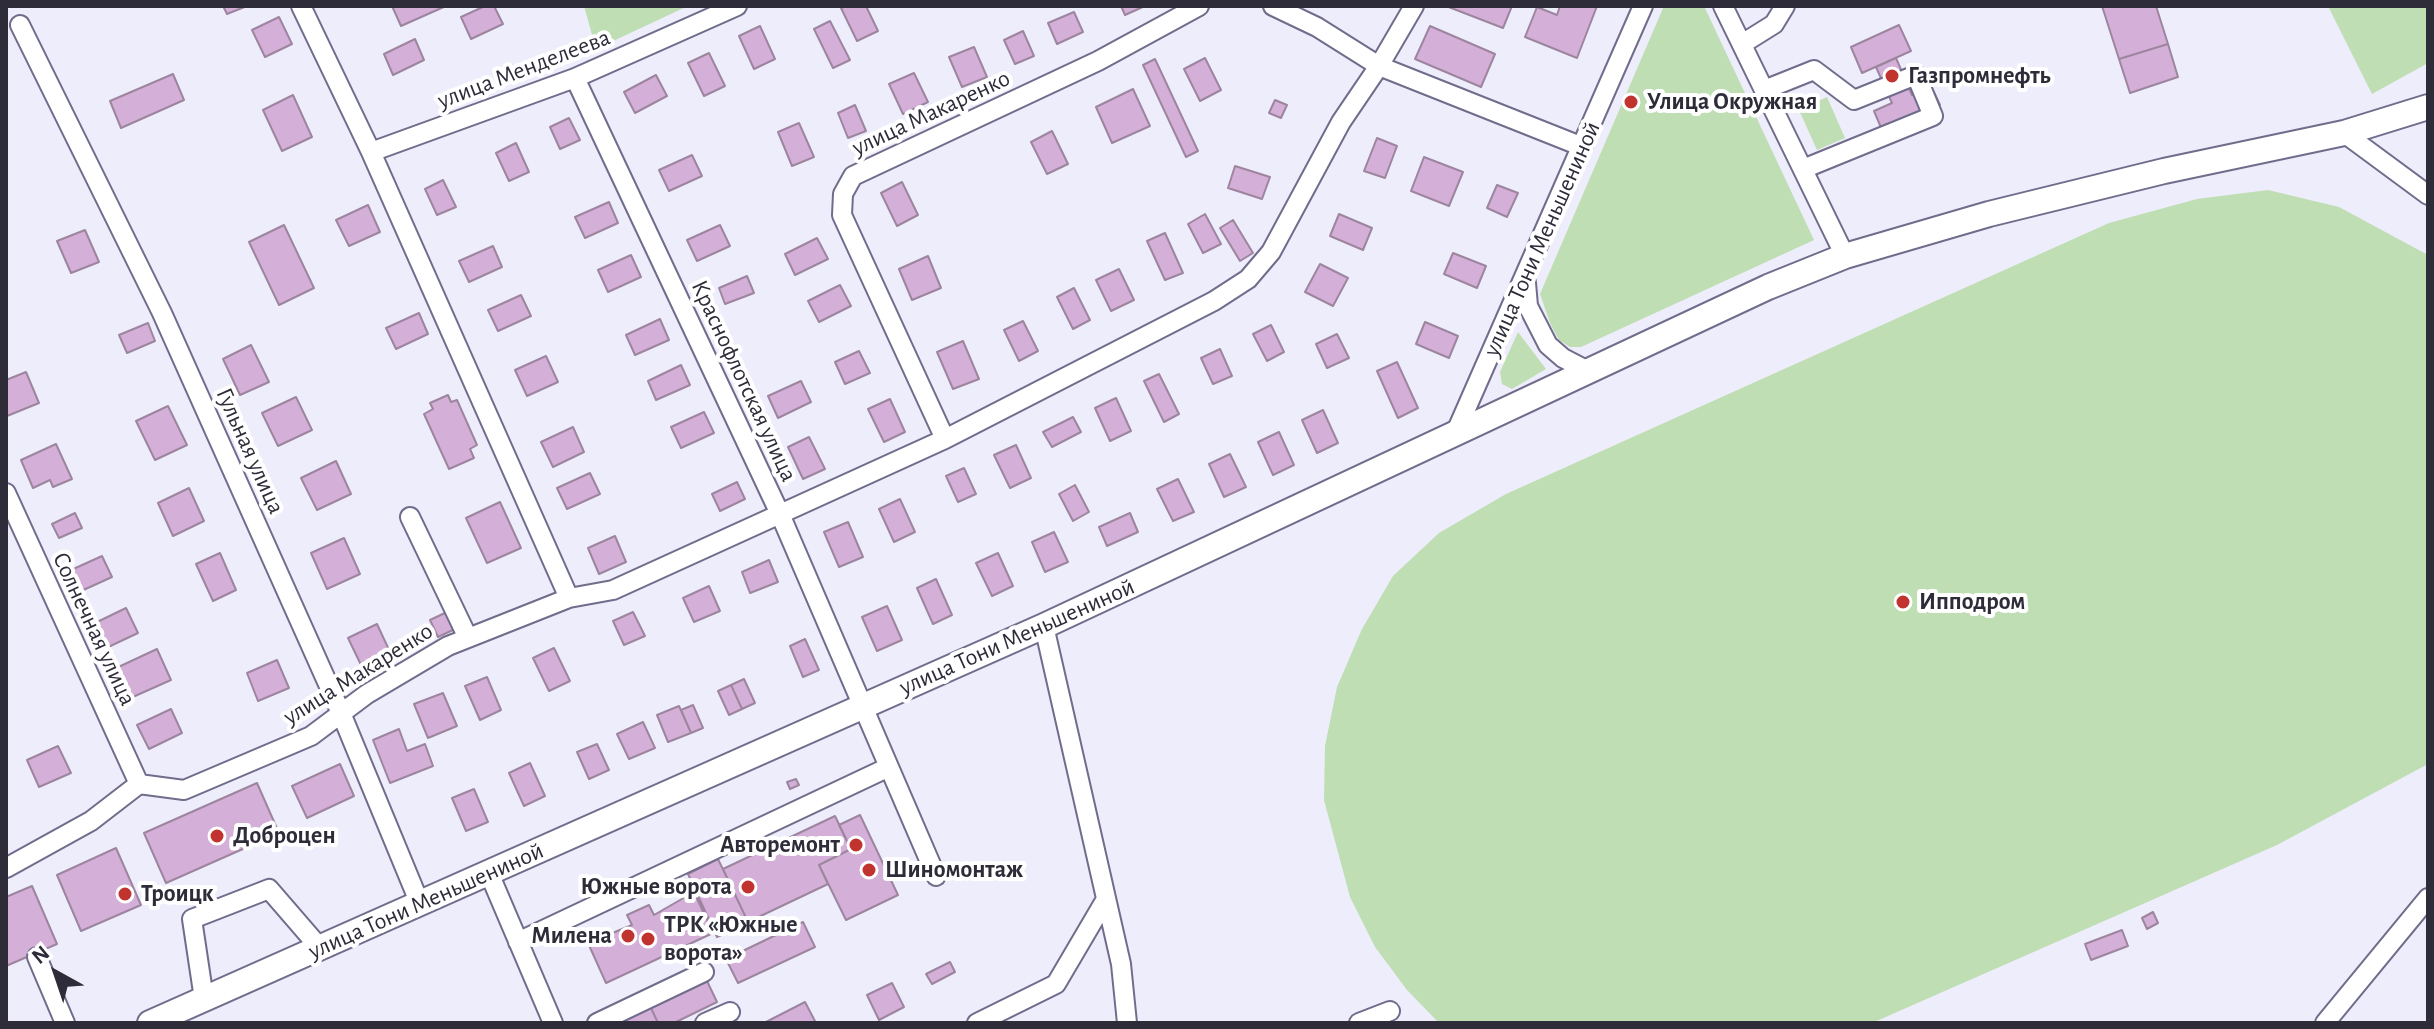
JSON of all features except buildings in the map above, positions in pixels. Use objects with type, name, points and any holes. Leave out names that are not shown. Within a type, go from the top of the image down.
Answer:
[{"type":"main road","points":[[1455,434],[1768,287],[1845,256],[1989,214],[2135,178],[2344,133],[2428,107]]},
{"type":"main road","name":"улица Тони Меньшениной","points":[[161,1021],[204,999],[1044,626],[1455,434]]},
{"type":"street","points":[[301,6],[371,152],[569,598]]},
{"type":"street","name":"улица Менделеева","points":[[371,152],[575,78],[737,6]]},
{"type":"street","name":"улица Макаренко","points":[[945,439],[842,215],[843,194],[853,176],[1098,61],[1199,6]]},
{"type":"street","points":[[1273,6],[1317,27],[1379,66],[1583,147]]},
{"type":"street","name":"улица Макаренко","points":[[139,784],[184,790],[311,736],[341,713],[448,646],[569,598],[613,590],[945,439],[1214,301],[1248,279],[1271,252],[1341,122],[1414,6]]},
{"type":"street","name":"улица Тони Меньшениной","points":[[1455,434],[1526,280],[1643,6]]},
{"type":"street","points":[[1723,6],[1845,256]]},
{"type":"street","points":[[1742,44],[1774,24],[1785,6]]},
{"type":"street","name":"Гульная улица","points":[[20,25],[162,313],[341,713],[420,904]]},
{"type":"street","points":[[1764,90],[1814,70],[1854,100],[1916,75],[1933,116],[1803,169]]},
{"type":"street","name":"Краснофлотская улица","points":[[575,78],[780,514],[936,876]]},
{"type":"street","points":[[2344,133],[2428,195]]},
{"type":"street","points":[[1526,280],[1528,306],[1548,345],[1588,371]]},
{"type":"street","name":"Солнечная улица","points":[[6,493],[139,784]]},
{"type":"street","points":[[410,517],[468,638]]},
{"type":"street","points":[[1044,626],[1121,964],[1127,1023]]},
{"type":"street","points":[[518,942],[889,767]]},
{"type":"street","points":[[6,868],[91,821],[139,784]]},
{"type":"street","points":[[489,873],[553,1023]]},
{"type":"street","points":[[204,999],[192,919],[269,889],[320,948]]},
{"type":"street","points":[[2325,1023],[2428,898]]},
{"type":"street","points":[[977,1023],[1056,984],[1106,899]]},
{"type":"street","points":[[37,957],[65,1023]]},
{"type":"street","points":[[597,1023],[704,972]]},
{"type":"street","points":[[1359,1023],[1390,1011]]},
{"type":"street","points":[[705,1023],[730,1012]]},
{"type":"green space","points":[[584,6],[688,6],[596,49]]},
{"type":"green space","points":[[1664,6],[1704,6],[1814,240],[1581,347],[1570,347],[1559,340],[1540,294]]},
{"type":"green space","points":[[2328,6],[2428,6],[2428,63],[2372,94]]},
{"type":"green space","points":[[1827,97],[1845,138],[1817,150],[1799,110]]},
{"type":"green space","name":"Ипподром","points":[[2268,190],[2339,207],[2428,255],[2428,764],[2277,845],[1872,1023],[1439,1023],[1407,990],[1375,947],[1350,897],[1324,800],[1325,746],[1337,687],[1362,629],[1393,576],[1439,533],[1506,494],[2109,223],[2197,199]]},
{"type":"green space","points":[[1518,332],[1546,369],[1512,389],[1502,384],[1500,372]]},
{"type":"place","name":"Газпромнефть","points":[[1892,76]]},
{"type":"place","name":"Улица Окружная","points":[[1631,102]]},
{"type":"place","name":"Ипподром","points":[[1903,602]]},
{"type":"place","name":"Доброцен","points":[[217,836]]},
{"type":"place","name":"Авторемонт","points":[[856,845]]},
{"type":"place","name":"Шиномонтаж","points":[[869,870]]},
{"type":"place","name":"Южные ворота","points":[[748,887]]},
{"type":"place","name":"Троицк","points":[[125,894]]},
{"type":"place","name":"Милена","points":[[628,936]]},
{"type":"place","name":"ТРК «Южные ворота»","points":[[648,939]]}]
